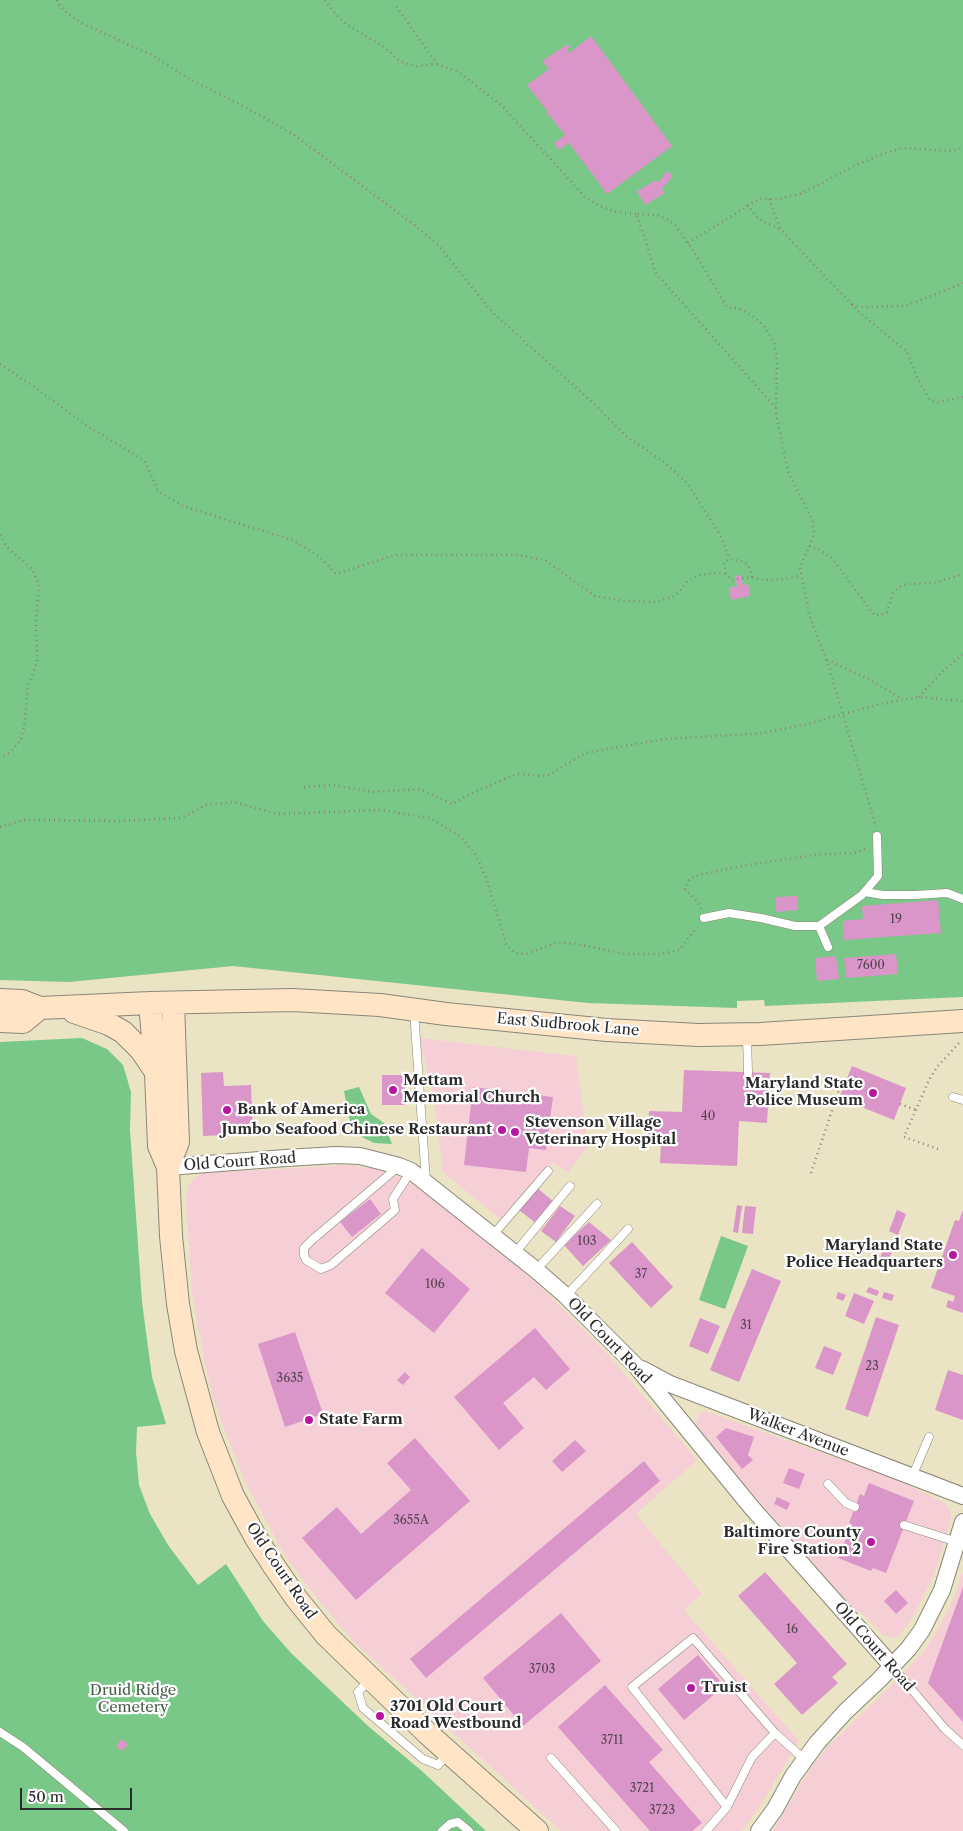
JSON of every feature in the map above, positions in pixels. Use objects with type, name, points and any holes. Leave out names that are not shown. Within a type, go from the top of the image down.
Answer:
[{"type":"main road","points":[[0,1000],[22,1001],[109,1024],[123,1032],[141,1050],[156,1073]]},
{"type":"main road","name":"East Sudbrook Lane","points":[[173,1003],[292,1000],[380,1005],[617,1031],[698,1035],[747,1034],[963,1021]]},
{"type":"main road","name":"Old Court Road","points":[[150,1003],[156,1073],[159,1146],[168,1167],[171,1236],[178,1304],[191,1376],[214,1450],[233,1496],[256,1538],[296,1598],[326,1635],[449,1753],[537,1831]]},
{"type":"main road","points":[[0,1021],[23,1022],[50,1008],[173,1003]]},
{"type":"main road","name":"Old Court Road","points":[[168,1167],[178,1142],[173,1003]]},
{"type":"street","name":"Old Court Road","points":[[168,1167],[336,1155],[360,1156],[405,1169],[426,1183],[516,1253],[566,1296],[636,1366],[752,1508],[892,1666]]},
{"type":"street","name":"Walker Avenue","points":[[636,1366],[670,1384],[963,1496]]},
{"type":"street","points":[[760,1831],[817,1742],[892,1666],[922,1630],[933,1612],[949,1571],[963,1522]]},
{"type":"lane","points":[[704,918],[729,913],[794,926],[819,926],[865,892],[878,876],[877,836]]},
{"type":"lane","points":[[865,892],[883,895],[947,893],[963,899]]},
{"type":"lane","points":[[819,926],[828,947]]},
{"type":"lane","points":[[414,1010],[426,1183]]},
{"type":"lane","points":[[747,1034],[748,1072]]},
{"type":"lane","points":[[953,1097],[963,1100]]},
{"type":"lane","points":[[405,1169],[393,1198],[395,1210],[331,1266],[321,1269],[306,1260],[304,1248],[312,1240],[405,1169]]},
{"type":"lane","points":[[493,1235],[548,1172]]},
{"type":"lane","points":[[516,1253],[570,1186]]},
{"type":"lane","points":[[536,1270],[597,1204]]},
{"type":"lane","points":[[566,1296],[628,1229]]},
{"type":"lane","points":[[912,1477],[929,1437]]},
{"type":"lane","points":[[828,1484],[846,1503],[855,1507]]},
{"type":"lane","points":[[904,1525],[957,1542]]},
{"type":"lane","points":[[727,1807],[632,1687],[693,1638],[775,1733],[805,1760]]},
{"type":"lane","name":"Old Court Road","points":[[892,1666],[945,1729],[963,1745]]},
{"type":"lane","points":[[0,1732],[23,1747],[124,1831]]},
{"type":"lane","points":[[706,1831],[727,1807],[752,1757],[775,1733]]},
{"type":"lane","points":[[551,1758],[616,1831]]},
{"type":"lane","points":[[442,1831],[450,1824],[458,1822],[469,1831]]},
{"type":"path","points":[[57,0],[58,4],[67,13],[83,24],[152,55],[191,80],[293,134],[417,227],[438,245],[492,312],[592,402],[627,437],[664,462],[687,483],[720,535],[730,559]]},
{"type":"path","points":[[0,827],[24,820],[121,821],[181,818],[206,806],[234,802],[278,814],[380,810],[430,818],[461,838],[476,855],[486,878],[506,944],[515,953],[526,954],[558,942],[625,954],[661,954],[679,950],[704,918],[698,902],[686,889],[689,879],[741,866],[820,854],[856,853],[867,847],[877,836],[875,820],[827,660],[809,614],[800,567],[814,532],[812,519],[788,472],[776,408],[776,358],[774,343],[765,327],[753,316],[727,307],[688,243],[667,219],[657,216],[616,212],[600,206],[585,197],[502,106],[460,73],[437,64],[417,66],[401,62],[384,47],[346,24],[326,0]]},
{"type":"path","points":[[396,6],[437,64]]},
{"type":"path","points":[[688,243],[759,199],[792,197],[804,193],[854,166],[885,153],[903,148],[951,150],[963,148]]},
{"type":"path","points":[[769,199],[781,230]]},
{"type":"path","points":[[747,205],[759,219],[781,230],[851,304],[907,352],[917,378],[930,400],[938,402],[963,397]]},
{"type":"path","points":[[636,214],[655,272],[776,408]]},
{"type":"path","points":[[851,304],[863,307],[906,306],[963,283]]},
{"type":"path","points":[[0,364],[34,386],[88,426],[146,461],[158,491],[183,506],[292,540],[318,556],[336,574],[395,555],[517,555],[544,560],[594,596],[625,601],[656,602],[675,596],[687,582],[699,574],[726,574]]},
{"type":"path","points":[[0,535],[7,547],[33,570],[39,585],[36,619],[38,662],[28,686],[24,727],[21,740],[11,752],[0,758]]},
{"type":"path","points":[[809,546],[820,550],[832,558],[874,615],[881,616],[887,612],[893,593],[898,587],[908,584],[934,583],[963,574]]},
{"type":"path","points":[[752,577],[751,570],[745,562],[730,559],[724,562],[726,574],[732,580],[752,577],[776,580],[802,576]]},
{"type":"path","points":[[919,697],[942,672],[963,654]]},
{"type":"path","points":[[827,660],[867,678],[903,700]]},
{"type":"path","points":[[304,787],[333,785],[372,792],[420,789],[452,804],[474,792],[517,774],[545,776],[551,774],[584,753],[665,739],[763,733],[807,724],[842,713],[919,697],[963,701]]},
{"type":"path","points":[[938,1149],[904,1137],[937,1067],[959,1043]]},
{"type":"path","points":[[811,1173],[842,1081],[846,1082]]},
{"type":"path","points":[[900,1104],[916,1110]]},
{"type":"shaded area","points":[[419,1038],[576,1056],[588,1147],[568,1172],[553,1163],[500,1219],[443,1172],[434,1097]]},
{"type":"shaded area","points":[[348,1165],[376,1169],[399,1177],[419,1188],[495,1247],[542,1288],[612,1359],[697,1460],[636,1514],[702,1594],[684,1610],[799,1741],[759,1808],[742,1831],[561,1831],[353,1641],[285,1556],[247,1485],[211,1391],[192,1290],[186,1199],[188,1187],[195,1178],[203,1173]]},
{"type":"shaded area","points":[[705,1411],[900,1481],[945,1503],[950,1510],[951,1519],[934,1575],[914,1616],[898,1637],[890,1638],[882,1634],[864,1615],[854,1609],[700,1434],[696,1426],[696,1420]]},
{"type":"shaded area","points":[[963,1572],[963,1831],[773,1831],[811,1768],[828,1746],[922,1654],[940,1626],[953,1600]]},
{"type":"green space","points":[[0,0],[963,0],[963,997],[765,1006],[764,1000],[737,1001],[737,1008],[588,1003],[233,966],[69,982],[0,980]]},
{"type":"green space","name":"Druid Ridge Cemetery","points":[[82,1038],[107,1049],[123,1065],[131,1092],[130,1130],[142,1302],[152,1377],[166,1424],[137,1427],[136,1452],[139,1485],[150,1514],[168,1545],[198,1585],[226,1564],[263,1621],[291,1653],[368,1726],[423,1772],[486,1831],[0,1831],[0,1042]]},
{"type":"green space","points":[[359,1087],[371,1114],[384,1123],[392,1144],[374,1143],[362,1137],[350,1122],[344,1091]]},
{"type":"green space","points":[[721,1236],[748,1246],[725,1309],[699,1300]]},
{"type":"building","points":[[591,36],[672,146],[607,194],[569,143],[559,150],[554,143],[565,135],[548,116],[546,113],[548,112],[527,85],[549,69],[542,61],[568,44],[570,47],[567,50],[569,53]]},
{"type":"building","points":[[667,171],[673,176],[662,189],[665,193],[645,205],[637,191],[656,180],[658,183]]},
{"type":"building","points":[[741,575],[743,585],[748,584],[750,596],[731,600],[729,588],[737,586],[735,576]]},
{"type":"building","points":[[797,896],[798,910],[776,912],[776,897]]},
{"type":"building","points":[[938,900],[941,933],[844,940],[843,921],[863,919],[862,906]]},
{"type":"building","points":[[896,954],[898,974],[846,978],[844,958]]},
{"type":"building","points":[[836,956],[839,979],[817,981],[815,958]]},
{"type":"building","name":"Maryland State Police Museum","points":[[852,1066],[906,1088],[894,1120],[839,1098]]},
{"type":"building","points":[[684,1070],[770,1073],[767,1123],[739,1121],[737,1166],[660,1163],[661,1143],[648,1142],[649,1111],[682,1112]]},
{"type":"building","name":"Bank of America","points":[[223,1072],[224,1086],[251,1085],[253,1134],[203,1136],[201,1073]]},
{"type":"building","name":"Mettam Memorial Church","points":[[382,1075],[405,1075],[405,1105],[382,1105]]},
{"type":"building","points":[[473,1087],[553,1097],[546,1150],[529,1148],[526,1172],[464,1165]]},
{"type":"building","points":[[536,1187],[554,1202],[537,1224],[519,1210]]},
{"type":"building","points":[[370,1199],[381,1214],[352,1237],[340,1222]]},
{"type":"building","points":[[737,1205],[742,1206],[738,1233],[733,1232]]},
{"type":"building","points":[[560,1206],[575,1216],[556,1242],[541,1231]]},
{"type":"building","points":[[745,1206],[756,1207],[753,1234],[742,1233]]},
{"type":"building","points":[[897,1210],[906,1214],[898,1235],[889,1231]]},
{"type":"building","name":"Maryland State Police Headquarters","points":[[963,1210],[963,1313],[946,1307],[948,1300],[953,1302],[955,1296],[931,1288],[955,1220],[959,1221]]},
{"type":"building","points":[[589,1222],[611,1240],[583,1266],[564,1245]]},
{"type":"building","points":[[632,1242],[673,1287],[651,1308],[609,1263]]},
{"type":"building","points":[[422,1248],[470,1289],[434,1333],[385,1293]]},
{"type":"building","points":[[884,1248],[892,1251],[886,1268],[877,1265]]},
{"type":"building","points":[[752,1269],[781,1281],[739,1382],[710,1370]]},
{"type":"building","points":[[869,1287],[879,1291],[877,1296],[866,1292]]},
{"type":"building","points":[[838,1292],[846,1295],[843,1301],[836,1298]]},
{"type":"building","points":[[884,1292],[894,1295],[892,1301],[882,1298]]},
{"type":"building","points":[[854,1293],[874,1301],[864,1324],[845,1316]]},
{"type":"building","points":[[876,1317],[899,1325],[868,1417],[845,1409]]},
{"type":"building","points":[[700,1318],[720,1326],[708,1354],[689,1346]]},
{"type":"building","points":[[535,1328],[570,1369],[546,1390],[534,1377],[503,1403],[524,1428],[499,1450],[454,1397]]},
{"type":"building","points":[[295,1332],[323,1414],[285,1427],[258,1344]]},
{"type":"building","points":[[824,1346],[842,1353],[833,1375],[815,1368]]},
{"type":"building","points":[[948,1370],[963,1375],[963,1420],[935,1410]]},
{"type":"building","points":[[405,1372],[410,1377],[403,1385],[397,1380]]},
{"type":"building","points":[[726,1428],[754,1437],[748,1455],[753,1460],[742,1469],[716,1437]]},
{"type":"building","points":[[415,1438],[470,1501],[356,1600],[302,1538],[337,1507],[361,1534],[411,1490],[387,1463]]},
{"type":"building","points":[[575,1440],[586,1451],[562,1472],[552,1461]]},
{"type":"building","points":[[644,1461],[660,1481],[426,1678],[410,1659]]},
{"type":"building","points":[[789,1468],[805,1474],[799,1489],[783,1483]]},
{"type":"building","name":"Baltimore County Fire Station 2","points":[[869,1483],[914,1501],[886,1573],[873,1568],[871,1571],[838,1558],[852,1524],[849,1523],[860,1494],[864,1496]]},
{"type":"building","points":[[777,1497],[790,1503],[787,1510],[774,1504]]},
{"type":"building","points":[[765,1572],[847,1664],[832,1677],[838,1683],[802,1715],[774,1684],[797,1663],[738,1596]]},
{"type":"building","points":[[963,1587],[963,1722],[928,1683]]},
{"type":"building","points":[[896,1590],[908,1603],[896,1614],[884,1601]]},
{"type":"building","points":[[561,1613],[601,1661],[523,1726],[483,1678]]},
{"type":"building","name":"Truist","points":[[698,1655],[724,1686],[684,1720],[658,1689]]},
{"type":"building","points":[[605,1685],[663,1750],[649,1762],[702,1823],[692,1831],[650,1831],[558,1727]]},
{"type":"building","points":[[121,1739],[128,1744],[122,1751],[116,1746]]},
{"type":"place","name":"Mettam Memorial Church","points":[[393,1090]]},
{"type":"place","name":"Maryland State Police Museum","points":[[873,1093]]},
{"type":"place","name":"Bank of America","points":[[227,1110]]},
{"type":"place","name":"Jumbo Seafood Chinese Restaurant","points":[[502,1130]]},
{"type":"place","name":"Stevenson Village Veterinary Hospital","points":[[515,1132]]},
{"type":"place","name":"Maryland State Police Headquarters","points":[[953,1255]]},
{"type":"place","name":"State Farm","points":[[309,1420]]},
{"type":"place","name":"Baltimore County Fire Station 2","points":[[871,1542]]},
{"type":"place","name":"Truist","points":[[691,1688]]},
{"type":"place","name":"3701 Old Court Road Westbound","points":[[380,1716]]}]
